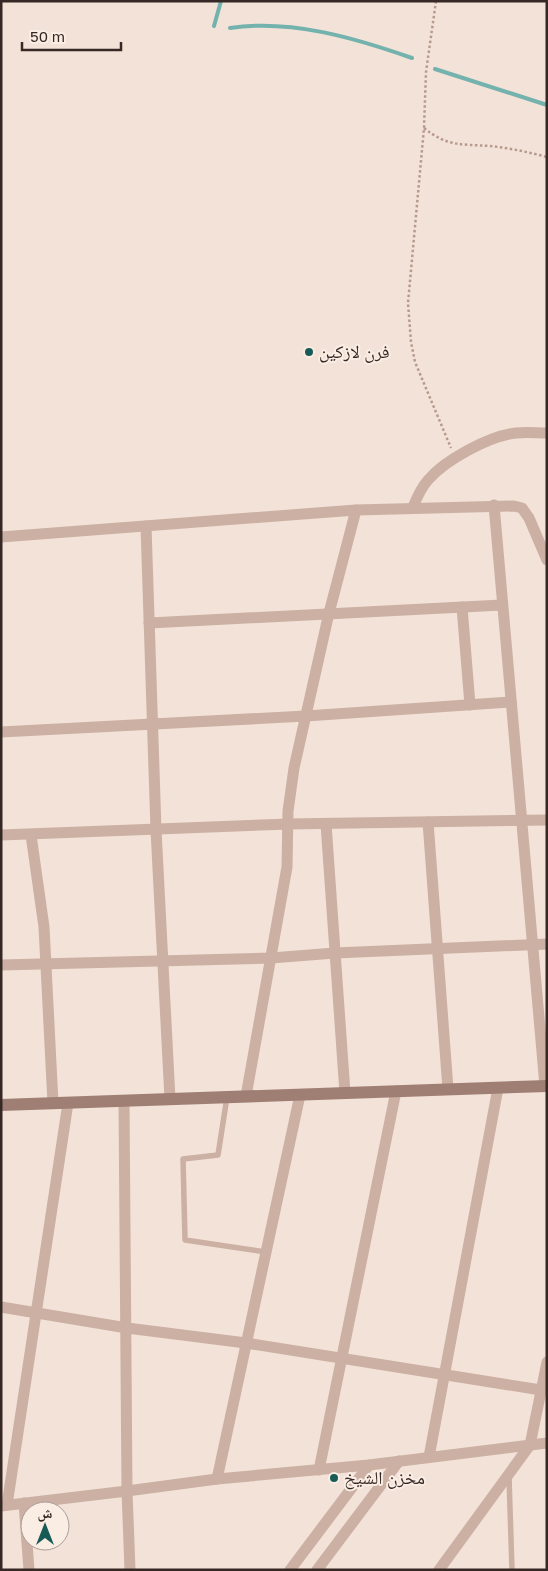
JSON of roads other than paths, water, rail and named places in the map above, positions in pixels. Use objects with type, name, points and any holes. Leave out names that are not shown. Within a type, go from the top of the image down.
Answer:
[{"type":"street","points":[[414,507],[420,491],[428,479],[456,458],[484,442],[498,436],[516,433],[547,432]]},
{"type":"street","points":[[1,1105],[546,1086],[494,505]]},
{"type":"street","points":[[1,537],[356,510],[494,505],[522,508],[543,541],[547,560]]},
{"type":"street","points":[[246,1096],[287,866],[288,811],[294,768],[329,613],[356,510]]},
{"type":"street","points":[[146,526],[156,830],[170,1099]]},
{"type":"street","points":[[149,623],[502,605]]},
{"type":"street","points":[[462,607],[470,705]]},
{"type":"street","points":[[1,732],[306,716],[511,702]]},
{"type":"street","points":[[1,835],[289,824],[547,820]]},
{"type":"street","points":[[428,822],[439,948],[448,1089]]},
{"type":"street","points":[[326,824],[345,1093]]},
{"type":"street","points":[[31,835],[44,927],[53,1103]]},
{"type":"street","points":[[1,965],[271,958],[335,953],[547,944]]},
{"type":"street","points":[[429,1457],[498,1088]]},
{"type":"street","points":[[319,1470],[396,1091]]},
{"type":"street","points":[[217,1479],[300,1094]]},
{"type":"street","points":[[124,1101],[127,1491],[130,1570]]},
{"type":"street","points":[[20,1503],[4,1505],[68,1103]]},
{"type":"street","points":[[1,1307],[127,1328],[342,1358],[541,1390]]},
{"type":"street","points":[[439,1570],[530,1445],[547,1362]]},
{"type":"street","points":[[41,1501],[217,1479],[369,1465],[547,1443]]},
{"type":"street","points":[[317,1570],[399,1461]]},
{"type":"street","points":[[289,1570],[369,1465]]},
{"type":"street","points":[[28,1551],[29,1570]]},
{"type":"lane","points":[[227,1097],[218,1155],[183,1159],[185,1240],[266,1252]]},
{"type":"lane","points":[[509,1474],[512,1570]]},
{"type":"waterway","points":[[214,26],[221,1]]},
{"type":"waterway","points":[[230,28],[253,26],[299,28],[345,37],[412,58]]},
{"type":"waterway","points":[[435,69],[547,105]]},
{"type":"place","name":"فرن لازكين","points":[[309,352]]},
{"type":"place","name":"مخزن الشيخ","points":[[334,1478]]}]
